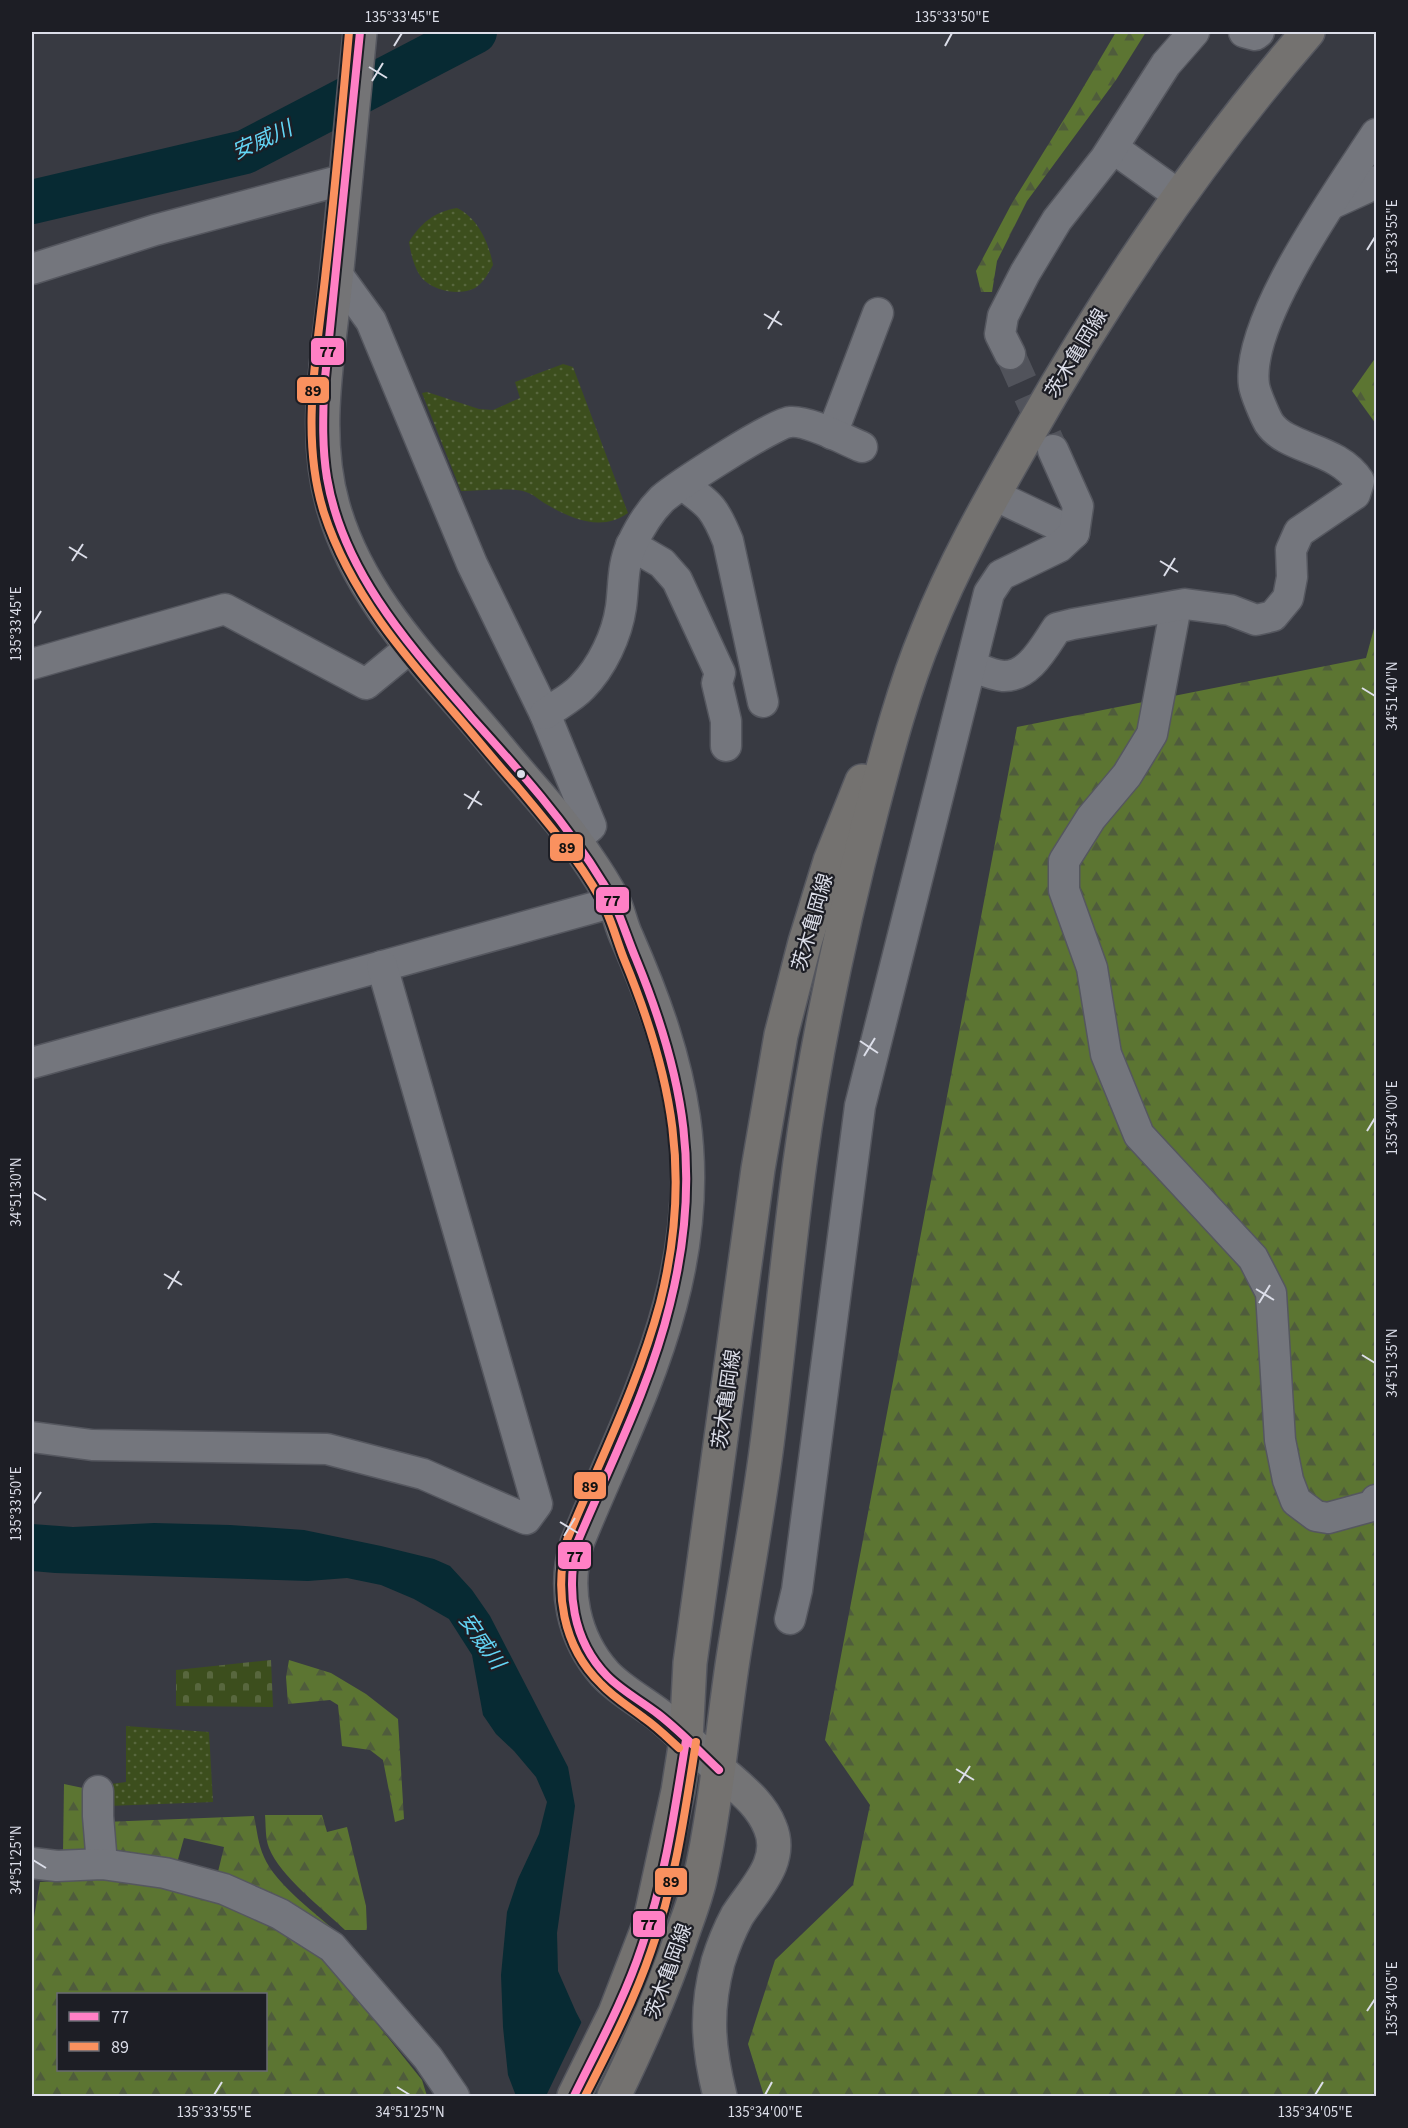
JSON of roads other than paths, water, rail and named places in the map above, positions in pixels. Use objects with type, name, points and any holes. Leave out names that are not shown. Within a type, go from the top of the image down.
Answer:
[{"type":"main road","name":"茨木亀岡線","points":[[614,2097],[642,2040],[666,1983],[699,1885],[719,1770],[728,1691],[768,1435],[800,1163],[818,1047],[855,874],[900,707],[926,632],[954,572],[994,495],[1080,345],[1120,280],[1180,196],[1244,110],[1308,32]]},
{"type":"main road","name":"茨木亀岡線","points":[[574,2097],[615,2013],[649,1925],[672,1824],[686,1740],[692,1651],[758,1169],[781,1035],[805,942],[830,861],[859,787],[900,707]]},
{"type":"street","points":[[360,32],[337,274],[324,377],[325,461],[333,507],[357,569],[377,601],[411,647],[575,840],[614,902],[624,933],[655,1004],[670,1049],[681,1094],[689,1172],[687,1213],[680,1263],[658,1348],[645,1384],[577,1543],[571,1568],[571,1592],[575,1618],[584,1642],[605,1674],[631,1697],[657,1714],[719,1770],[762,1811],[771,1830],[774,1846],[769,1867],[763,1881],[738,1914],[730,1930],[716,1973],[711,2002],[709,2050],[720,2097]]},
{"type":"street","points":[[1010,354],[1000,333],[1003,316],[1025,273],[1056,220],[1113,148],[1166,64],[1194,32]]},
{"type":"street","points":[[1244,32],[1255,35],[1259,32]]},
{"type":"street","points":[[971,666],[1003,676],[1024,671],[1042,651],[1057,628],[1185,604],[1230,610],[1256,620],[1273,616],[1288,598],[1292,577],[1291,550],[1299,532],[1355,494],[1359,481],[1354,473],[1338,459],[1280,434],[1269,423],[1254,386],[1255,356],[1272,304],[1331,204],[1377,134]]},
{"type":"street","points":[[1113,148],[1180,196]]},
{"type":"street","points":[[32,269],[346,172]]},
{"type":"street","points":[[1331,204],[1366,189],[1377,181]]},
{"type":"street","points":[[337,274],[371,321],[472,564],[545,714],[591,826],[575,840]]},
{"type":"street","points":[[832,434],[878,313]]},
{"type":"street","points":[[545,714],[581,688],[598,668],[616,628],[621,605],[623,567],[648,517],[662,499],[736,450],[787,422],[798,421],[862,447]]},
{"type":"street","points":[[790,1619],[797,1590],[860,1106],[989,593],[1001,575],[1059,547],[1074,533],[1078,506],[1053,450]]},
{"type":"street","points":[[683,485],[707,502],[719,518],[728,541],[763,702]]},
{"type":"street","points":[[994,495],[1074,533]]},
{"type":"street","points":[[632,545],[662,563],[677,580],[720,673],[717,683],[726,721],[726,746]]},
{"type":"street","points":[[1176,606],[1152,734],[1127,775],[1091,818],[1064,861],[1064,890],[1092,968],[1106,1054],[1139,1135],[1253,1258],[1271,1293],[1280,1440],[1288,1480],[1296,1501],[1316,1516],[1328,1518],[1372,1506],[1377,1500]]},
{"type":"street","points":[[32,664],[225,609],[366,684],[411,647]]},
{"type":"street","points":[[32,1063],[614,902]]},
{"type":"street","points":[[32,1437],[92,1445],[327,1449],[423,1474],[526,1519],[537,1504],[382,966]]},
{"type":"street","points":[[98,1791],[102,1864]]},
{"type":"street","points":[[32,1863],[57,1866],[102,1864],[155,1871],[204,1882],[262,1905],[332,1947],[404,2029],[433,2065],[454,2097]]},
{"type":"water","points":[[154,1523],[304,1530],[381,1546],[434,1559],[450,1566],[472,1590],[490,1616],[568,1767],[575,1806],[557,1933],[558,1971],[576,2012],[620,2096],[516,2096],[508,2075],[501,1975],[507,1912],[518,1879],[539,1834],[547,1802],[536,1777],[496,1734],[483,1715],[472,1655],[449,1619],[414,1599],[381,1585],[347,1578],[308,1581],[32,1571],[32,1524],[73,1527]]},
{"type":"waterway","name":"安威川","points":[[32,202],[245,152],[475,32]]},
{"type":"tunnel","points":[[1010,354],[1053,450]]}]
